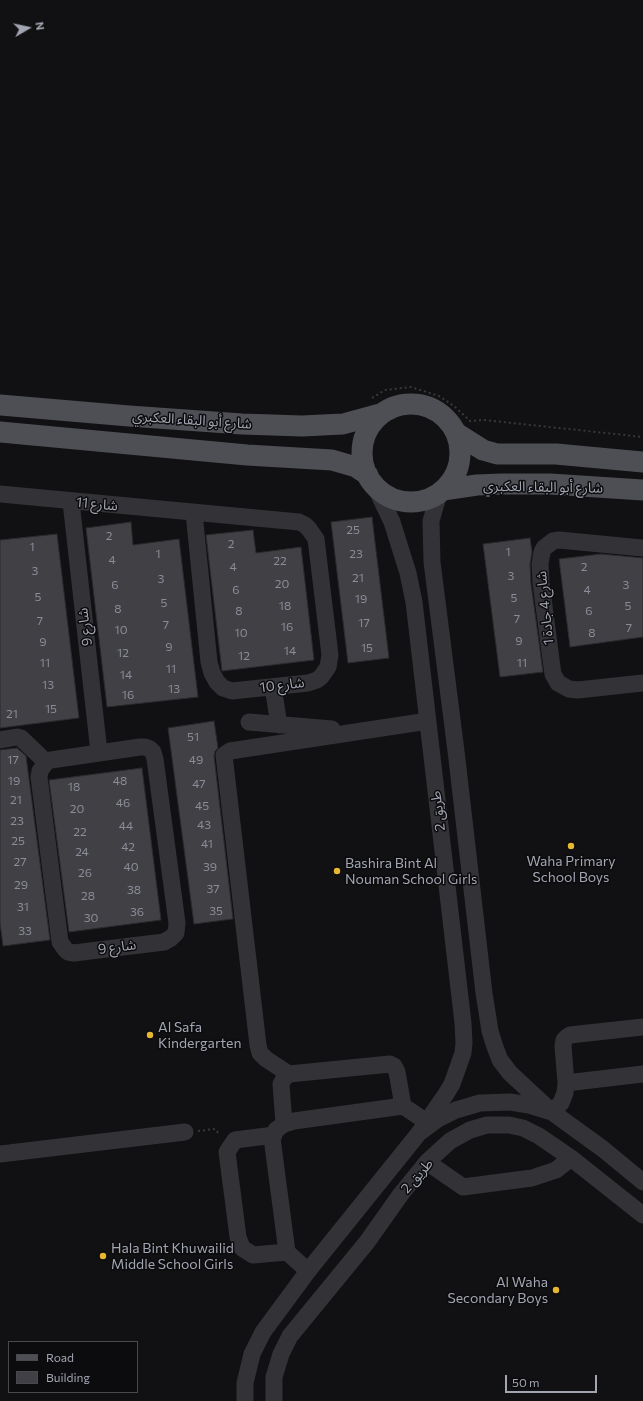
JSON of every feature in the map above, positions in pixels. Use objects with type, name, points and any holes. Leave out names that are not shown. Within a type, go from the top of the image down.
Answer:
[{"type":"main road","points":[[407,404],[420,404],[433,408],[459,427],[459,463],[453,478],[441,491],[426,499],[412,502],[397,500],[384,494],[371,479],[363,462],[362,448],[366,434],[373,422],[374,407],[394,407],[407,404]]},
{"type":"main road","name":"شارع أبو البقاء العكبري","points":[[0,405],[242,424],[302,426],[343,424],[374,407]]},
{"type":"main road","points":[[0,424],[92,432],[99,428],[101,424],[100,419],[95,413]]},
{"type":"main road","name":"شارع أبو البقاء العكبري","points":[[459,427],[483,450],[497,454],[556,454],[643,462]]},
{"type":"main road","name":"شارع أبو البقاء العكبري","points":[[0,432],[247,455],[332,460],[356,467],[371,479]]},
{"type":"main road","name":"شارع أبو البقاء العكبري","points":[[441,491],[477,485],[510,484],[550,484],[643,490]]},
{"type":"street","name":"طريق 2","points":[[245,1401],[245,1383],[252,1354],[263,1332],[308,1271],[423,1127],[452,1084],[463,1053],[464,1043],[460,996],[414,602],[408,573],[392,522],[371,479]]},
{"type":"street","name":"طريق 2","points":[[441,491],[431,521],[430,533],[432,562],[484,993],[490,1031],[500,1060],[510,1073],[552,1112],[604,1150],[641,1181]]},
{"type":"street","name":"شارع 11","points":[[0,494],[194,513]]},
{"type":"street","name":"شارع 9","points":[[70,502],[100,752]]},
{"type":"street","name":"شارع 10","points":[[194,513],[299,522],[309,529],[316,539],[330,655],[326,671],[317,680],[308,683],[232,692],[222,688],[217,682],[212,673],[209,662],[194,513]]},
{"type":"street","name":"شارع 4 جادة 1","points":[[643,548],[559,540],[553,541],[544,548],[540,564],[541,583],[553,674],[558,683],[569,689],[578,690],[643,683]]},
{"type":"street","points":[[273,687],[279,725]]},
{"type":"street","points":[[289,1074],[266,1059],[260,1053],[258,1045],[224,755],[230,751],[428,721]]},
{"type":"street","points":[[248,722],[362,731]]},
{"type":"street","points":[[0,740],[21,738],[46,762]]},
{"type":"street","points":[[432,754],[436,745],[440,744],[449,744],[456,751]]},
{"type":"street","name":"شارع 9","points":[[145,747],[153,752],[177,923],[176,934],[164,942],[74,953],[68,952],[60,942],[39,777],[40,770],[46,762],[100,752],[145,747]]},
{"type":"street","points":[[460,996],[468,1005],[473,1006],[480,1001],[484,993]]},
{"type":"street","points":[[552,1112],[561,1103],[564,1097],[566,1083],[563,1046],[564,1040],[567,1037],[570,1035],[643,1027]]},
{"type":"street","points":[[279,1130],[281,1084],[284,1078],[289,1074],[390,1064],[394,1066],[397,1072],[403,1106],[423,1127]]},
{"type":"street","points":[[566,1083],[643,1074]]},
{"type":"street","name":"طريق 2","points":[[423,1127],[450,1113],[480,1103],[510,1102],[529,1105],[552,1112]]},
{"type":"street","points":[[308,1271],[287,1252],[272,1138],[279,1130],[294,1121],[403,1106]]},
{"type":"street","name":"طريق 2","points":[[274,1401],[274,1377],[281,1354],[290,1336],[367,1242],[401,1194],[427,1162],[450,1141],[470,1130],[487,1125],[508,1125],[523,1128],[539,1136],[571,1158],[643,1215]]},
{"type":"street","points":[[279,1130],[235,1140],[227,1152],[238,1237],[242,1248],[253,1255],[287,1252]]},
{"type":"street","points":[[0,1154],[185,1132]]},
{"type":"street","points":[[589,1172],[598,1170],[603,1165],[605,1158],[604,1150]]},
{"type":"street","points":[[427,1162],[463,1187],[532,1178],[556,1170],[571,1158]]},
{"type":"street","points":[[381,1179],[380,1193],[386,1198],[401,1194]]},
{"type":"street","points":[[622,1198],[621,1186],[624,1180],[630,1179],[641,1181]]},
{"type":"street","points":[[347,1224],[359,1224],[364,1228],[367,1242]]},
{"type":"path","points":[[374,407],[385,390],[411,387],[439,396],[454,406],[459,427],[484,420],[643,437]]},
{"type":"path","points":[[185,1132],[215,1129],[230,1147]]},
{"type":"building","points":[[372,517],[389,658],[348,663],[331,522]]},
{"type":"building","points":[[131,522],[133,545],[179,539],[198,697],[107,707],[86,528]]},
{"type":"building","points":[[253,530],[256,553],[301,547],[314,660],[222,671],[206,535]]},
{"type":"building","points":[[57,534],[79,718],[0,728],[0,540]]},
{"type":"building","points":[[530,538],[532,552],[530,564],[531,584],[543,672],[500,677],[483,544]]},
{"type":"building","points":[[601,554],[643,558],[643,637],[570,647],[559,559]]},
{"type":"building","points":[[214,721],[218,748],[215,751],[214,756],[233,919],[194,924],[168,728]]},
{"type":"building","points":[[17,748],[26,756],[50,940],[3,946],[0,923],[0,750]]},
{"type":"building","points":[[142,768],[161,920],[69,932],[49,780]]},
{"type":"place","name":"Waha Primary School Boys","points":[[571,846]]},
{"type":"place","name":"Bashira Bint Al Nouman School Girls","points":[[337,871]]},
{"type":"place","name":"Al Safa Kindergarten","points":[[150,1035]]},
{"type":"place","name":"Hala Bint Khuwailid Middle School Girls","points":[[103,1256]]},
{"type":"place","name":"Al Waha Secondary Boys","points":[[556,1290]]}]
